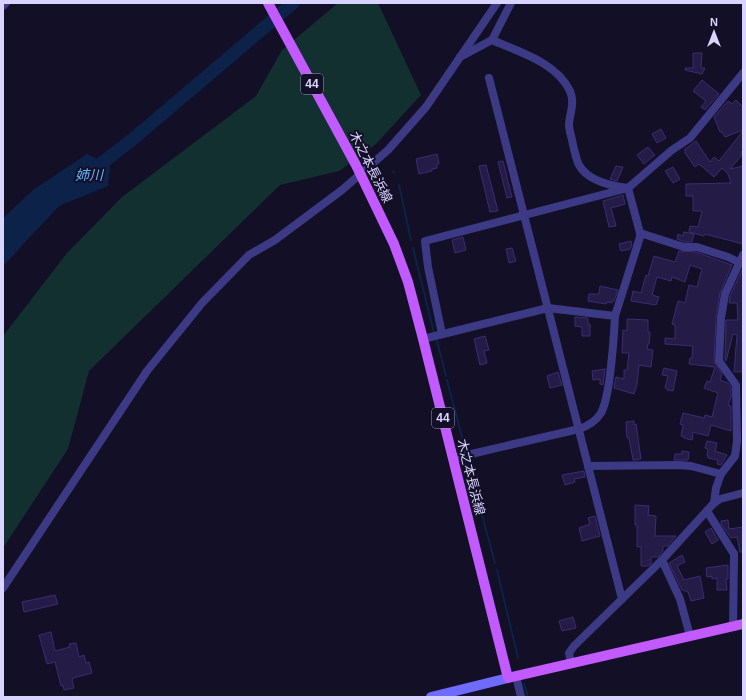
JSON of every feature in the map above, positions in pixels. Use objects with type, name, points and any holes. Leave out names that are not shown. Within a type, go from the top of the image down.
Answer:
[{"type":"main road","name":"木之本長浜線","points":[[268,3],[361,174],[391,236],[408,282],[512,677]]},
{"type":"main road","points":[[431,697],[738,625]]},
{"type":"street","points":[[3,6],[6,3]]},
{"type":"street","points":[[3,588],[147,371],[202,303],[249,255],[275,240],[361,174],[388,150],[426,107],[497,3]]},
{"type":"street","points":[[460,57],[492,40],[511,3]]},
{"type":"street","points":[[492,40],[541,61],[564,81],[570,92],[572,100],[569,127],[579,165],[586,173],[604,184],[628,188]]},
{"type":"street","points":[[442,334],[428,267],[425,241],[628,188],[672,150],[690,138],[742,77]]},
{"type":"street","points":[[489,78],[622,599]]},
{"type":"street","points":[[454,458],[579,429],[588,426],[596,420],[604,407],[613,355],[616,316],[640,237],[628,188]]},
{"type":"street","points":[[640,233],[684,247],[697,247],[728,257],[740,263]]},
{"type":"street","points":[[714,503],[716,488],[721,474],[735,456],[737,448],[739,386],[719,361],[721,318],[725,294],[743,255]]},
{"type":"street","points":[[423,339],[548,308],[616,316]]},
{"type":"street","points":[[588,466],[678,465],[691,466],[721,474]]},
{"type":"street","points":[[571,663],[570,651],[662,560],[714,503],[720,499],[743,493]]},
{"type":"street","points":[[706,511],[734,554],[738,625]]},
{"type":"street","points":[[662,560],[680,599],[690,636]]},
{"type":"street","points":[[512,677],[521,697]]},
{"type":"green space","points":[[338,3],[378,3],[421,95],[375,145],[339,171],[280,185],[89,371],[68,449],[3,548],[3,336],[67,253],[122,197],[256,96],[282,50]]},
{"type":"water","name":"姉川","points":[[87,154],[110,166],[108,186],[59,206],[3,266],[3,218],[33,190]]},
{"type":"building","points":[[693,53],[702,53],[701,68],[705,68],[702,74],[685,70],[685,68],[693,68]]},
{"type":"building","points":[[702,80],[719,94],[705,110],[701,107],[706,101],[693,91]]},
{"type":"building","points":[[736,100],[743,107],[743,130],[725,137],[722,132],[720,132],[714,117],[728,101],[732,104]]},
{"type":"building","points":[[661,129],[666,138],[657,143],[652,134]]},
{"type":"building","points":[[743,131],[742,155],[730,169],[743,166],[743,244],[705,234],[704,236],[689,232],[690,226],[698,227],[702,211],[693,211],[693,196],[686,196],[686,184],[731,183],[728,174],[722,168],[714,177],[699,164],[695,167],[685,153],[685,149],[696,141],[710,162],[714,157],[719,161]]},
{"type":"building","points":[[648,147],[655,155],[644,164],[637,155]]},
{"type":"building","points":[[437,154],[439,164],[437,164],[437,168],[432,169],[432,171],[419,174],[416,159]]},
{"type":"building","points":[[503,161],[512,197],[507,198],[498,162]]},
{"type":"building","points":[[486,165],[498,211],[490,212],[479,166]]},
{"type":"building","points":[[616,166],[623,167],[617,181],[610,179]]},
{"type":"building","points":[[673,167],[680,179],[673,183],[665,171]]},
{"type":"building","points":[[623,195],[625,204],[611,208],[616,226],[609,227],[603,201]]},
{"type":"building","points":[[684,232],[694,234],[692,242],[685,242],[677,239],[678,234],[683,236]]},
{"type":"building","points":[[463,237],[466,250],[455,253],[452,240]]},
{"type":"building","points":[[631,241],[632,245],[630,249],[621,251],[619,244]]},
{"type":"building","points":[[512,248],[516,261],[509,263],[506,249]]},
{"type":"building","points":[[679,251],[696,252],[732,265],[720,293],[716,318],[714,361],[722,374],[720,380],[728,383],[731,387],[731,397],[728,405],[731,406],[731,431],[711,425],[708,436],[693,432],[692,440],[681,436],[683,425],[680,424],[683,413],[704,418],[705,415],[712,417],[718,393],[704,388],[707,381],[710,382],[715,367],[689,364],[690,358],[692,358],[693,346],[665,344],[665,338],[675,339],[675,325],[672,324],[678,301],[685,303],[689,285],[697,287],[702,269],[690,265],[685,282],[672,277],[671,281],[657,277],[652,295],[659,297],[656,305],[631,301],[633,291],[641,293],[646,275],[648,276],[654,256],[675,262]]},
{"type":"building","points":[[742,270],[743,372],[734,372],[737,335],[733,334],[726,361],[726,320],[738,320],[737,303],[729,303],[730,296]]},
{"type":"building","points":[[600,286],[618,290],[612,303],[607,302],[606,304],[588,301],[589,294],[599,294]]},
{"type":"building","points":[[575,317],[588,318],[588,324],[590,324],[590,336],[582,336],[582,327],[575,326]]},
{"type":"building","points":[[627,319],[648,320],[648,332],[650,332],[647,349],[653,350],[651,367],[639,365],[637,384],[634,394],[614,388],[616,377],[624,379],[624,370],[627,370],[629,353],[622,353],[623,330],[627,331]]},
{"type":"building","points":[[485,336],[489,350],[484,351],[487,363],[480,365],[474,339]]},
{"type":"building","points":[[664,368],[677,371],[673,391],[665,388],[668,376],[662,375]]},
{"type":"building","points":[[605,369],[603,385],[600,384],[600,379],[593,380],[592,371]]},
{"type":"building","points":[[558,372],[562,385],[550,388],[547,376]]},
{"type":"building","points":[[634,421],[634,425],[636,424],[641,459],[636,460],[633,460],[629,438],[627,438],[626,422]]},
{"type":"building","points":[[707,441],[717,443],[715,451],[727,455],[721,465],[717,464],[718,460],[708,458],[708,449],[705,448]]},
{"type":"building","points":[[682,451],[689,452],[688,460],[674,460],[675,454],[682,454]]},
{"type":"building","points":[[584,471],[585,477],[574,479],[575,482],[565,485],[562,475]]},
{"type":"building","points":[[635,505],[649,506],[648,515],[656,516],[655,536],[676,536],[668,546],[663,546],[663,551],[658,557],[651,557],[651,564],[648,566],[641,566],[641,547],[637,547]]},
{"type":"building","points":[[595,516],[600,536],[582,541],[579,528],[590,524],[588,518]]},
{"type":"building","points":[[728,520],[729,529],[743,527],[743,552],[740,552],[737,537],[731,538],[721,524],[721,521]]},
{"type":"building","points":[[711,528],[718,540],[712,544],[705,532]]},
{"type":"building","points":[[682,555],[685,562],[677,566],[684,580],[700,576],[704,598],[691,601],[688,592],[682,590],[669,563]]},
{"type":"building","points":[[728,565],[728,579],[726,579],[727,590],[717,590],[717,578],[712,579],[712,576],[707,577],[706,568]]},
{"type":"building","points":[[55,595],[58,604],[24,612],[22,602]]},
{"type":"building","points":[[573,617],[576,628],[562,631],[559,621]]},
{"type":"building","points":[[51,632],[55,651],[70,647],[69,644],[76,643],[79,657],[84,655],[86,663],[89,662],[92,673],[73,678],[74,688],[64,690],[63,685],[61,686],[55,662],[47,664],[39,635]]},
{"type":"waterway","name":"姉川","points":[[90,172],[133,139],[293,3]]},
{"type":"waterway","points":[[399,185],[411,240]]},
{"type":"waterway","points":[[413,248],[434,333]]},
{"type":"waterway","points":[[437,341],[446,376]]},
{"type":"waterway","points":[[447,380],[466,452]]},
{"type":"waterway","points":[[467,460],[495,563]]},
{"type":"waterway","points":[[497,570],[518,658]]},
{"type":"waterway","points":[[524,684],[528,697]]}]
